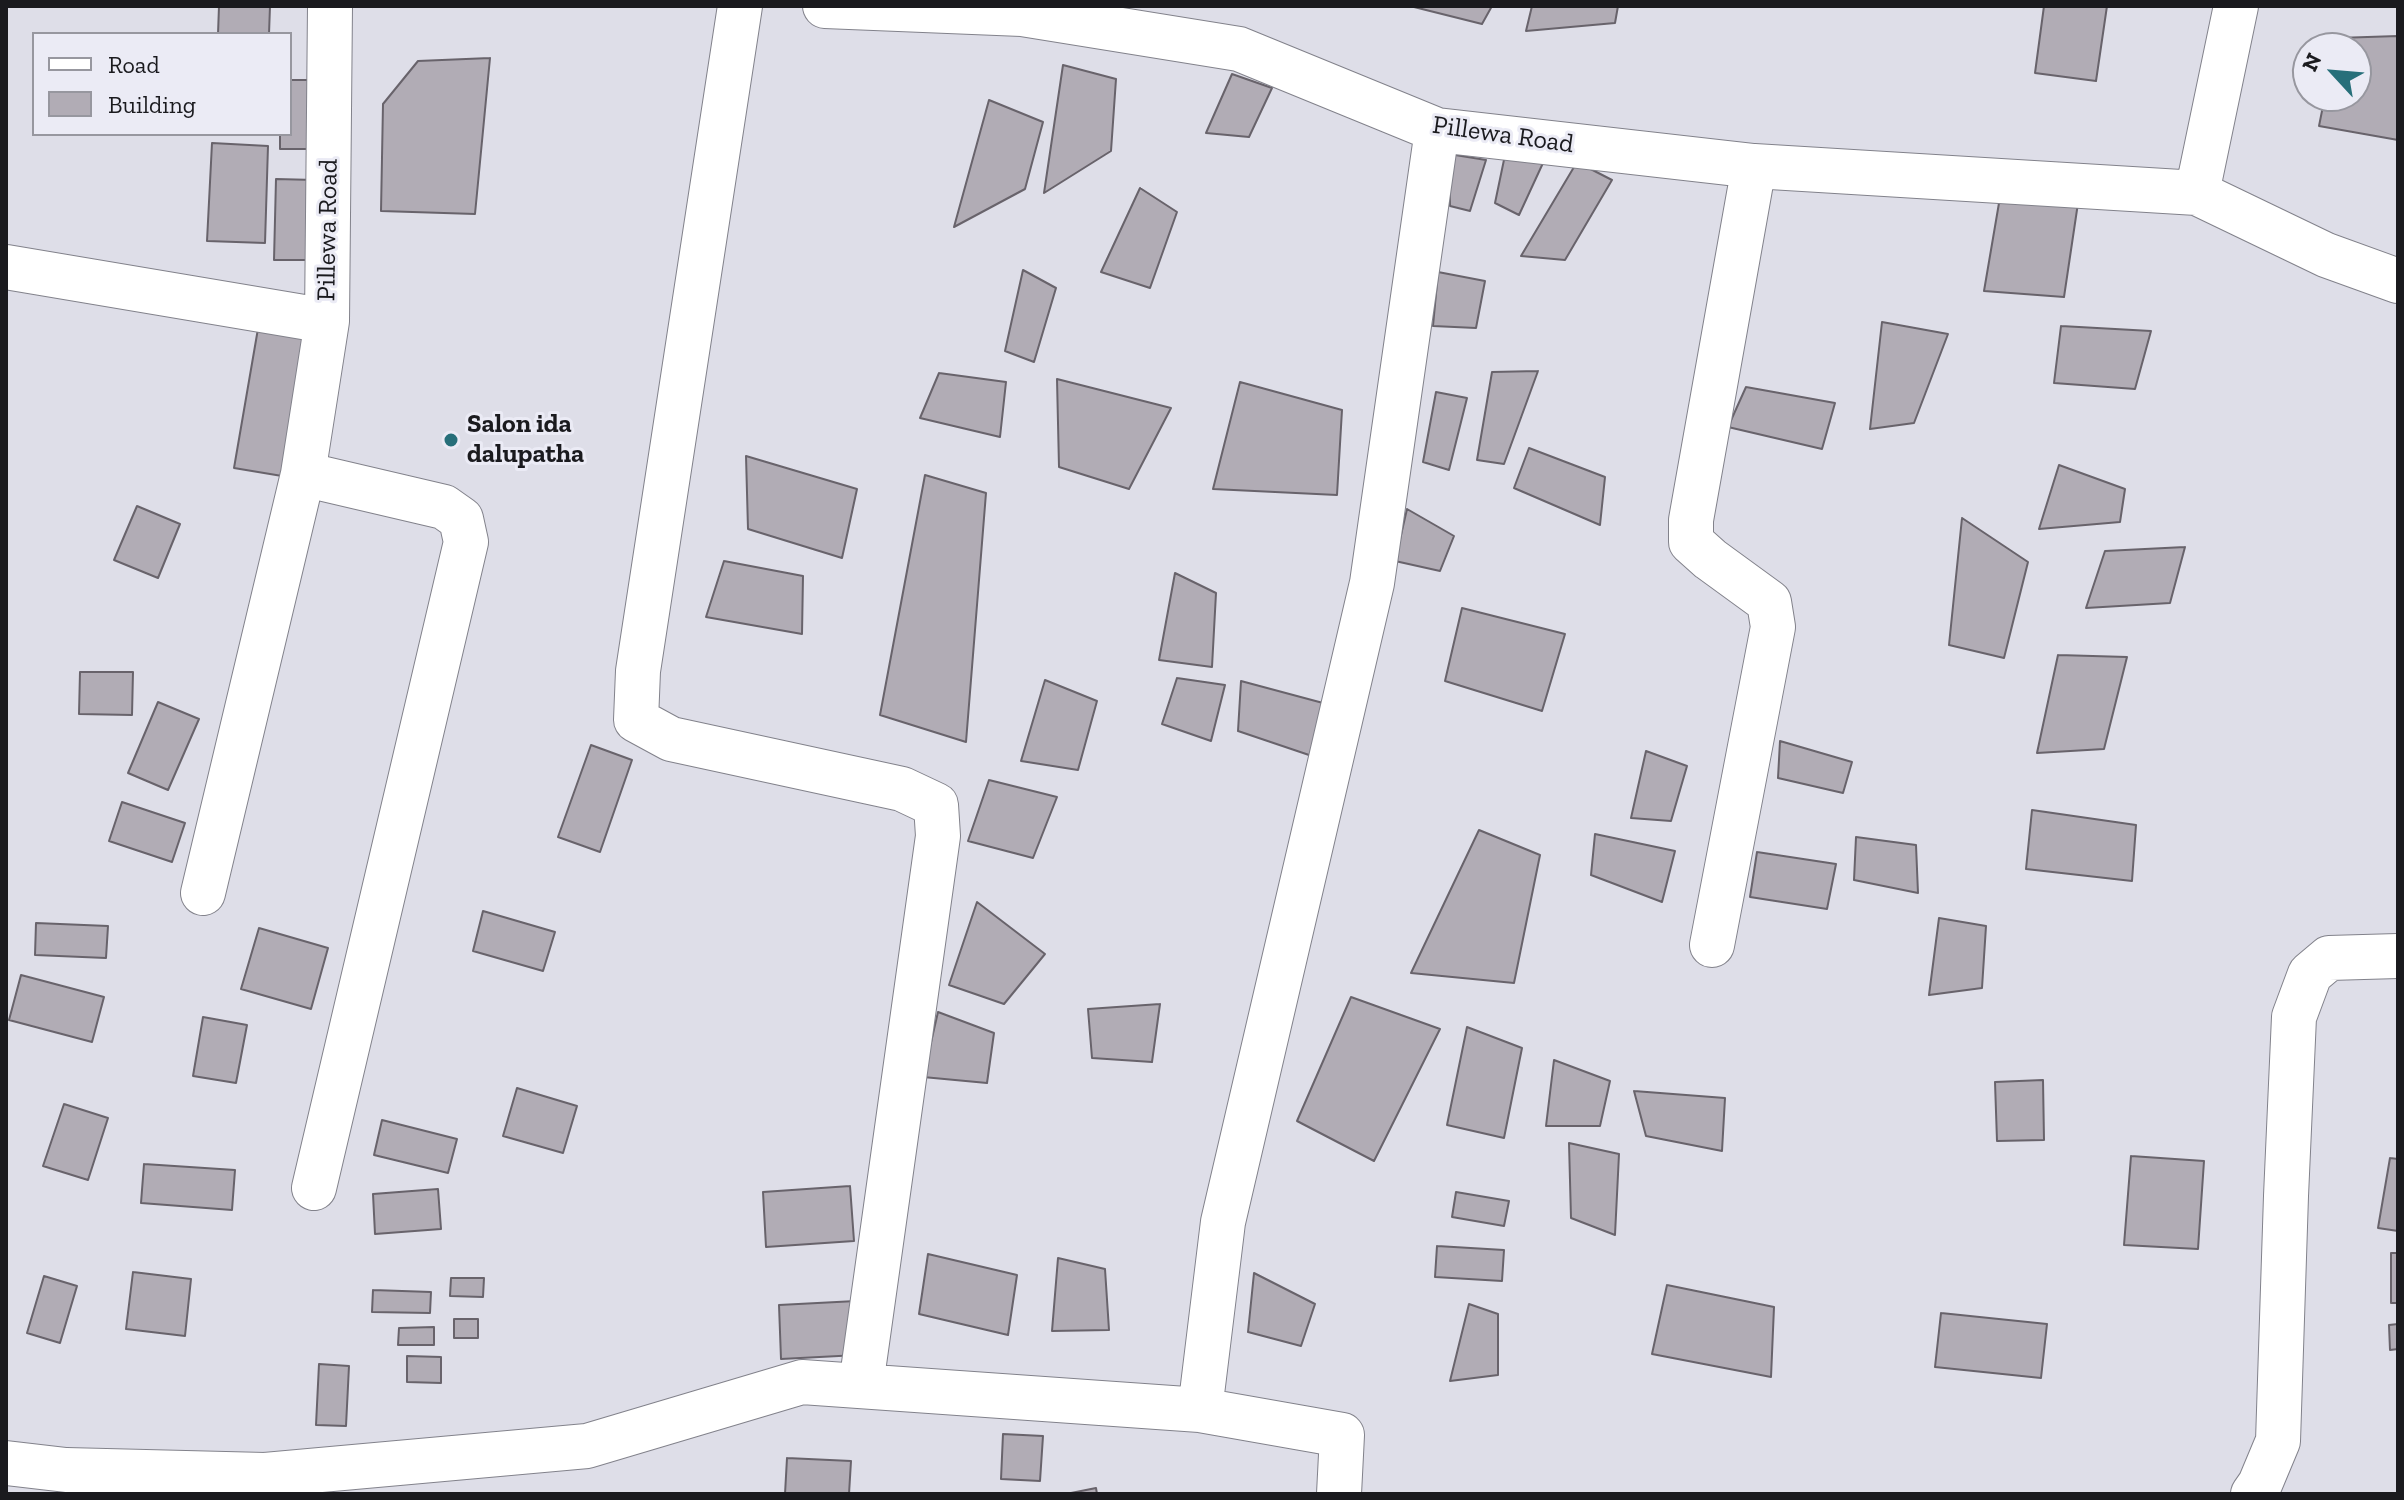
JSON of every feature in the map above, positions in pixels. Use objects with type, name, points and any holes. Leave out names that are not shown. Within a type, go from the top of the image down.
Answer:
[{"type":"street","name":"Pillewa Road","points":[[6,267],[327,321],[330,6]]},
{"type":"street","points":[[740,6],[638,671],[636,720],[671,739],[902,789],[936,805],[938,836],[861,1385]]},
{"type":"street","name":"Pillewa Road","points":[[825,6],[1022,14],[1239,49],[1437,130],[1754,166],[2197,193]]},
{"type":"street","points":[[2236,6],[2197,193],[2326,255],[2398,281]]},
{"type":"street","points":[[1200,1410],[1223,1222],[1372,583],[1437,130]]},
{"type":"street","points":[[1712,945],[1773,627],[1769,602],[1691,542],[1691,520],[1754,166]]},
{"type":"street","points":[[203,893],[303,474],[327,321]]},
{"type":"street","points":[[303,474],[444,507],[461,519],[466,542],[314,1188]]},
{"type":"street","points":[[2253,1494],[2278,1441],[2294,1017],[2310,974],[2329,958],[2398,956]]},
{"type":"street","points":[[6,1463],[64,1482],[265,1475],[587,1446],[802,1382],[1200,1410],[1342,1435],[1339,1494]]},
{"type":"building","points":[[219,6],[270,6],[269,32],[218,32]]},
{"type":"building","points":[[1410,6],[1492,6],[1482,24]]},
{"type":"building","points":[[1532,6],[1618,6],[1615,23],[1526,31]]},
{"type":"building","points":[[2044,6],[2107,6],[2096,81],[2035,73]]},
{"type":"building","points":[[2398,36],[2398,140],[2319,126],[2322,112],[2372,112],[2372,37]]},
{"type":"building","points":[[490,58],[475,214],[381,211],[383,104],[418,61]]},
{"type":"building","points":[[1063,65],[1116,79],[1111,151],[1044,193]]},
{"type":"building","points":[[1232,74],[1272,88],[1249,137],[1206,133]]},
{"type":"building","points":[[292,80],[315,80],[314,149],[280,149],[280,136],[292,136]]},
{"type":"building","points":[[989,100],[1043,122],[1025,189],[954,227]]},
{"type":"building","points":[[212,143],[268,146],[265,243],[207,241]]},
{"type":"building","points":[[1449,154],[1486,160],[1470,211],[1450,206]]},
{"type":"building","points":[[1505,155],[1543,163],[1519,215],[1495,203]]},
{"type":"building","points":[[1577,162],[1612,180],[1565,260],[1521,256]]},
{"type":"building","points":[[276,179],[315,180],[313,260],[274,260]]},
{"type":"building","points":[[1140,188],[1177,212],[1150,288],[1101,272]]},
{"type":"building","points":[[1999,203],[2078,203],[2064,297],[1984,291]]},
{"type":"building","points":[[1023,270],[1056,288],[1034,362],[1005,351]]},
{"type":"building","points":[[1438,272],[1485,281],[1476,328],[1433,326]]},
{"type":"building","points":[[260,317],[307,326],[282,476],[234,468]]},
{"type":"building","points":[[1882,322],[1948,334],[1914,423],[1870,429]]},
{"type":"building","points":[[2061,326],[2151,331],[2135,389],[2054,383]]},
{"type":"building","points":[[1538,371],[1504,464],[1477,460],[1492,372]]},
{"type":"building","points":[[939,373],[1006,382],[1000,437],[920,418]]},
{"type":"building","points":[[1057,379],[1171,408],[1129,489],[1059,467]]},
{"type":"building","points":[[1240,382],[1342,410],[1337,495],[1213,489]]},
{"type":"building","points":[[1746,387],[1835,403],[1822,449],[1728,427]]},
{"type":"building","points":[[1436,392],[1467,398],[1449,470],[1423,462]]},
{"type":"building","points":[[1529,448],[1605,477],[1600,525],[1514,488]]},
{"type":"building","points":[[746,456],[857,489],[842,558],[748,529]]},
{"type":"building","points":[[2059,465],[2125,489],[2120,522],[2039,529]]},
{"type":"building","points":[[925,475],[986,493],[966,742],[880,715]]},
{"type":"building","points":[[137,506],[180,524],[158,578],[114,560]]},
{"type":"building","points":[[1407,509],[1454,536],[1440,571],[1395,561]]},
{"type":"building","points":[[1962,518],[2028,562],[2004,658],[1949,645]]},
{"type":"building","points":[[2185,547],[2170,603],[2086,608],[2105,551]]},
{"type":"building","points":[[724,561],[803,576],[802,634],[706,617]]},
{"type":"building","points":[[1175,573],[1216,593],[1212,667],[1159,660]]},
{"type":"building","points":[[1462,608],[1565,634],[1542,711],[1445,681]]},
{"type":"building","points":[[2058,655],[2127,657],[2104,749],[2037,753]]},
{"type":"building","points":[[80,672],[133,672],[132,715],[79,714]]},
{"type":"building","points":[[1177,678],[1225,685],[1211,741],[1162,724]]},
{"type":"building","points":[[1045,680],[1097,701],[1078,770],[1021,761]]},
{"type":"building","points":[[1241,681],[1323,703],[1312,756],[1238,731]]},
{"type":"building","points":[[158,702],[199,719],[168,790],[128,773]]},
{"type":"building","points":[[1780,741],[1852,762],[1843,793],[1778,778]]},
{"type":"building","points":[[591,745],[632,760],[600,852],[558,837]]},
{"type":"building","points":[[1646,751],[1687,766],[1671,821],[1631,818]]},
{"type":"building","points":[[989,780],[1057,797],[1033,858],[968,841]]},
{"type":"building","points":[[122,802],[185,823],[172,862],[109,841]]},
{"type":"building","points":[[2032,810],[2136,825],[2132,881],[2026,869]]},
{"type":"building","points":[[1479,830],[1540,855],[1514,983],[1411,973]]},
{"type":"building","points":[[1595,834],[1675,851],[1662,902],[1591,875]]},
{"type":"building","points":[[1856,837],[1916,845],[1918,893],[1854,880]]},
{"type":"building","points":[[1757,852],[1836,864],[1827,909],[1750,897]]},
{"type":"building","points":[[977,902],[1045,954],[1004,1004],[949,985]]},
{"type":"building","points":[[483,911],[555,932],[543,971],[473,951]]},
{"type":"building","points":[[1939,918],[1986,926],[1982,988],[1929,995]]},
{"type":"building","points":[[36,923],[108,926],[106,958],[35,955]]},
{"type":"building","points":[[259,928],[328,948],[311,1009],[241,989]]},
{"type":"building","points":[[21,975],[104,997],[92,1042],[9,1020]]},
{"type":"building","points":[[1351,997],[1440,1029],[1374,1161],[1297,1121]]},
{"type":"building","points":[[1160,1004],[1152,1062],[1092,1058],[1088,1009]]},
{"type":"building","points":[[938,1012],[994,1033],[987,1083],[923,1077]]},
{"type":"building","points":[[203,1017],[247,1025],[236,1083],[193,1076]]},
{"type":"building","points":[[1467,1027],[1522,1048],[1504,1138],[1447,1125]]},
{"type":"building","points":[[1554,1060],[1610,1081],[1600,1126],[1546,1126]]},
{"type":"building","points":[[2043,1080],[2044,1140],[1997,1141],[1995,1082]]},
{"type":"building","points":[[517,1088],[577,1106],[563,1153],[503,1136]]},
{"type":"building","points":[[1634,1091],[1725,1098],[1722,1151],[1646,1136]]},
{"type":"building","points":[[64,1104],[108,1118],[88,1180],[43,1166]]},
{"type":"building","points":[[382,1120],[457,1139],[448,1173],[374,1155]]},
{"type":"building","points":[[1569,1143],[1619,1154],[1615,1235],[1571,1218]]},
{"type":"building","points":[[2131,1156],[2204,1161],[2198,1249],[2124,1245]]},
{"type":"building","points":[[2390,1158],[2398,1159],[2398,1231],[2378,1228]]},
{"type":"building","points":[[144,1164],[235,1170],[232,1210],[141,1203]]},
{"type":"building","points":[[850,1186],[854,1241],[766,1247],[763,1192]]},
{"type":"building","points":[[438,1189],[441,1229],[375,1234],[373,1194]]},
{"type":"building","points":[[1456,1192],[1509,1201],[1504,1226],[1452,1217]]},
{"type":"building","points":[[1437,1246],[1504,1250],[1502,1281],[1435,1277]]},
{"type":"building","points":[[2391,1253],[2398,1253],[2398,1303],[2391,1303]]},
{"type":"building","points":[[928,1254],[1017,1275],[1008,1335],[919,1314]]},
{"type":"building","points":[[1058,1258],[1105,1269],[1109,1330],[1052,1331]]},
{"type":"building","points":[[133,1272],[191,1279],[185,1336],[126,1329]]},
{"type":"building","points":[[1254,1273],[1315,1304],[1301,1346],[1248,1332]]},
{"type":"building","points":[[44,1276],[77,1286],[60,1343],[27,1333]]},
{"type":"building","points":[[451,1278],[484,1278],[483,1297],[450,1296]]},
{"type":"building","points":[[1667,1285],[1774,1307],[1771,1377],[1652,1354]]},
{"type":"building","points":[[373,1290],[431,1292],[430,1313],[372,1312]]},
{"type":"building","points":[[856,1301],[858,1355],[781,1359],[779,1305]]},
{"type":"building","points":[[1469,1304],[1498,1314],[1498,1375],[1450,1381]]},
{"type":"building","points":[[1941,1313],[2047,1324],[2041,1378],[1935,1367]]},
{"type":"building","points":[[454,1319],[478,1319],[478,1338],[454,1338]]},
{"type":"building","points":[[2398,1324],[2398,1349],[2390,1350],[2389,1325]]},
{"type":"building","points":[[434,1327],[434,1345],[398,1345],[399,1328]]},
{"type":"building","points":[[407,1356],[441,1357],[441,1383],[407,1382]]},
{"type":"building","points":[[319,1364],[349,1366],[346,1426],[316,1425]]},
{"type":"building","points":[[1003,1434],[1043,1436],[1040,1481],[1001,1479]]},
{"type":"building","points":[[787,1458],[851,1461],[849,1494],[785,1494]]},
{"type":"building","points":[[1096,1488],[1097,1494],[1066,1494]]},
{"type":"place","name":"Salon ida dalupatha","points":[[451,440]]}]
